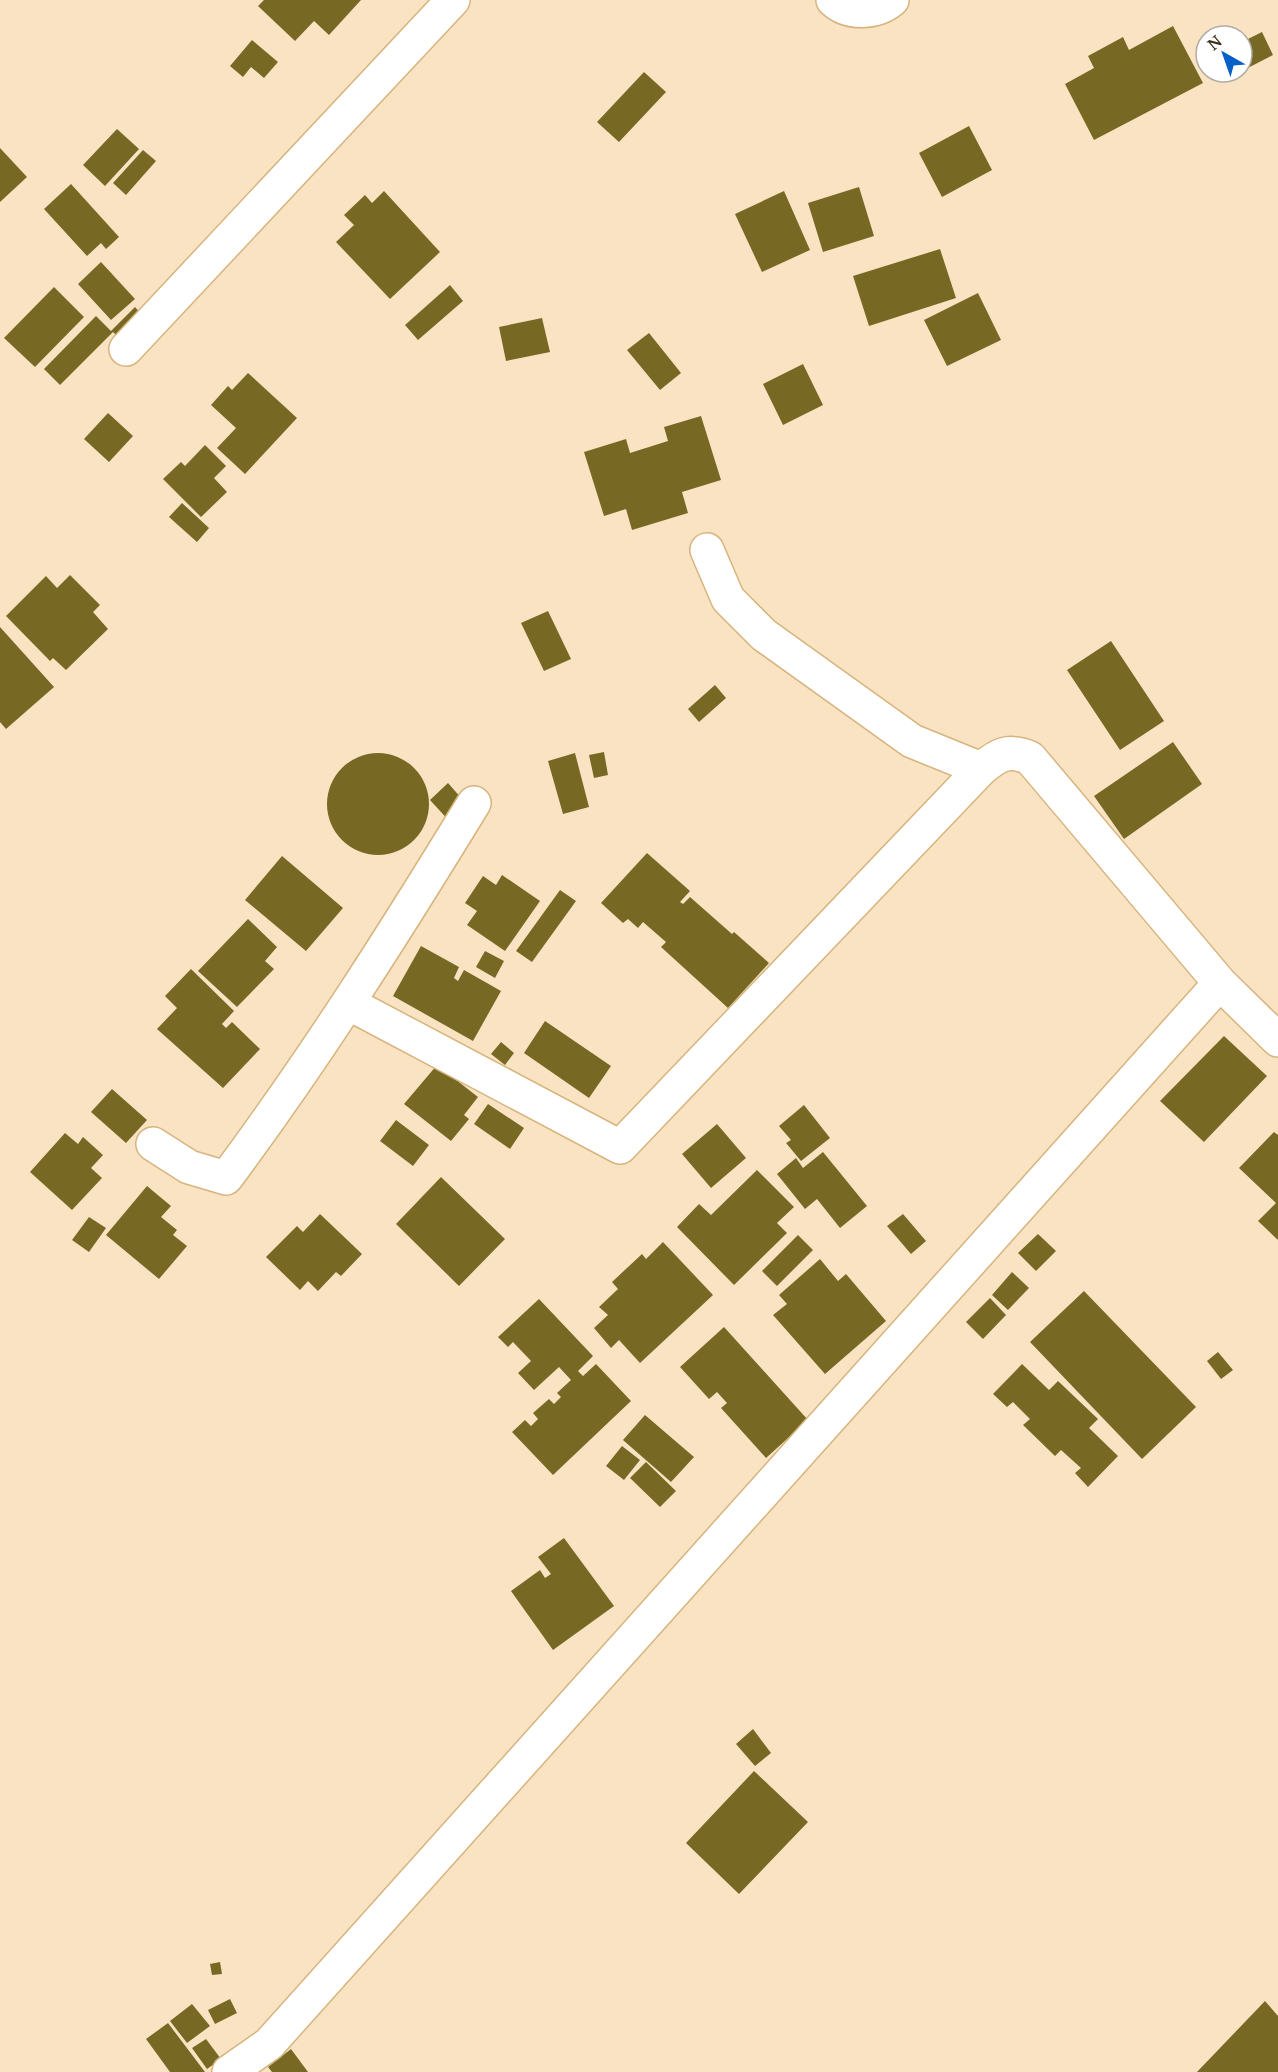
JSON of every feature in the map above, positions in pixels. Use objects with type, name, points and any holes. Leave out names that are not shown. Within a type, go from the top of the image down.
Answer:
[{"type":"street","points":[[126,349],[453,0]]},
{"type":"street","points":[[833,0],[838,5],[860,11],[883,7],[892,0]]},
{"type":"street","points":[[707,550],[728,599],[764,635],[912,741],[981,769]]},
{"type":"street","points":[[350,1004],[620,1147],[981,769],[999,754],[1014,752],[1030,758],[1220,983],[1278,1040]]},
{"type":"street","points":[[153,1143],[189,1167],[226,1178],[287,1096],[350,1004],[474,803]]},
{"type":"street","points":[[229,2072],[269,2044],[1220,983]]},
{"type":"building","points":[[264,0],[361,0],[329,35],[314,21],[295,41],[258,6]]},
{"type":"building","points":[[1173,26],[1194,66],[1194,84],[1201,84],[1094,140],[1065,84],[1094,68],[1088,56],[1123,37],[1129,50]]},
{"type":"building","points":[[1262,32],[1273,55],[1254,65],[1254,36]]},
{"type":"building","points":[[252,40],[278,62],[264,78],[251,67],[243,77],[230,66]]},
{"type":"building","points":[[644,72],[666,92],[619,142],[597,122]]},
{"type":"building","points":[[969,126],[992,170],[942,197],[919,153]]},
{"type":"building","points":[[117,129],[139,149],[105,186],[83,165]]},
{"type":"building","points":[[0,148],[27,177],[0,202]]},
{"type":"building","points":[[143,150],[156,161],[126,195],[113,183]]},
{"type":"building","points":[[71,184],[119,237],[106,249],[101,243],[87,256],[44,209]]},
{"type":"building","points":[[859,187],[874,236],[823,252],[808,203]]},
{"type":"building","points":[[384,191],[440,252],[390,299],[336,242],[354,225],[344,215],[365,195],[372,203]]},
{"type":"building","points":[[784,191],[810,250],[762,272],[735,214]]},
{"type":"building","points":[[940,249],[956,298],[869,326],[853,276]]},
{"type":"building","points":[[101,262],[135,299],[111,320],[78,284]]},
{"type":"building","points":[[450,285],[463,301],[418,340],[405,325]]},
{"type":"building","points":[[54,287],[84,317],[35,367],[4,338]]},
{"type":"building","points":[[978,293],[1001,340],[947,366],[924,320]]},
{"type":"building","points":[[135,307],[148,322],[125,344],[113,332],[60,385],[44,369],[96,316],[111,331]]},
{"type":"building","points":[[542,318],[550,352],[506,361],[499,327]]},
{"type":"building","points":[[649,333],[681,373],[660,390],[627,350]]},
{"type":"building","points":[[803,364],[823,405],[783,425],[763,384]]},
{"type":"building","points":[[248,373],[297,418],[245,474],[217,448],[236,428],[211,405],[228,386],[232,390]]},
{"type":"building","points":[[108,413],[133,436],[109,462],[84,439]]},
{"type":"building","points":[[701,416],[721,480],[682,492],[688,513],[632,530],[626,509],[604,516],[584,452],[626,439],[630,453],[668,441],[664,427]]},
{"type":"building","points":[[205,445],[226,466],[214,478],[227,492],[201,517],[163,479],[181,462],[185,466]]},
{"type":"building","points":[[182,503],[209,528],[197,542],[169,517]]},
{"type":"building","points":[[70,575],[100,605],[93,612],[108,629],[66,670],[53,658],[50,661],[6,616],[46,576],[57,588]]},
{"type":"building","points":[[548,611],[571,659],[544,671],[521,623]]},
{"type":"building","points":[[0,627],[54,687],[6,729],[0,722]]},
{"type":"building","points":[[1111,641],[1164,721],[1120,750],[1067,670]]},
{"type":"building","points":[[715,685],[726,698],[699,722],[688,709]]},
{"type":"building","points":[[1173,742],[1202,784],[1124,839],[1094,796]]},
{"type":"building","points":[[604,752],[608,775],[594,778],[589,755]]},
{"type":"building","points":[[378,753],[397,757],[414,768],[425,785],[429,804],[425,823],[414,840],[397,851],[378,855],[359,851],[342,840],[331,823],[327,804],[331,785],[342,768],[359,757]]},
{"type":"building","points":[[575,753],[589,807],[563,814],[548,761]]},
{"type":"building","points":[[448,783],[470,808],[452,824],[430,800]]},
{"type":"building","points":[[647,853],[690,891],[680,902],[683,904],[690,897],[769,963],[728,1008],[661,947],[666,942],[643,922],[638,928],[628,919],[623,923],[601,903]]},
{"type":"building","points":[[282,856],[343,908],[306,951],[245,900]]},
{"type":"building","points":[[502,875],[540,901],[505,951],[467,925],[477,911],[465,903],[483,876],[496,885]]},
{"type":"building","points":[[560,890],[576,901],[532,962],[516,951]]},
{"type":"building","points":[[248,919],[277,947],[265,961],[274,969],[237,1007],[198,971]]},
{"type":"building","points":[[421,946],[459,967],[454,978],[458,981],[464,970],[501,991],[473,1041],[393,996]]},
{"type":"building","points":[[485,951],[504,961],[495,978],[476,967]]},
{"type":"building","points":[[191,969],[234,1011],[222,1024],[226,1028],[232,1022],[260,1049],[223,1088],[157,1029],[177,1008],[165,996]]},
{"type":"building","points":[[545,1021],[611,1066],[589,1098],[524,1053]]},
{"type":"building","points":[[1224,1036],[1267,1076],[1204,1142],[1160,1101]]},
{"type":"building","points":[[501,1042],[514,1053],[505,1065],[491,1054]]},
{"type":"building","points":[[437,1065],[478,1097],[464,1115],[469,1119],[451,1141],[404,1104]]},
{"type":"building","points":[[112,1089],[147,1120],[126,1143],[91,1112]]},
{"type":"building","points":[[488,1104],[524,1128],[510,1149],[474,1124]]},
{"type":"building","points":[[804,1105],[830,1138],[801,1161],[786,1143],[791,1140],[779,1126]]},
{"type":"building","points":[[396,1120],[429,1145],[413,1166],[380,1141]]},
{"type":"building","points":[[717,1124],[746,1158],[711,1188],[682,1154]]},
{"type":"building","points":[[1274,1132],[1278,1135],[1278,1240],[1258,1221],[1276,1203],[1239,1168]]},
{"type":"building","points":[[65,1133],[78,1144],[83,1137],[103,1155],[91,1168],[102,1178],[72,1210],[30,1172]]},
{"type":"building","points":[[823,1152],[867,1206],[840,1228],[817,1199],[805,1209],[777,1174],[796,1158],[803,1168]]},
{"type":"building","points":[[757,1170],[794,1207],[777,1223],[787,1233],[734,1285],[677,1227],[699,1204],[711,1215]]},
{"type":"building","points":[[441,1177],[505,1239],[459,1286],[396,1224]]},
{"type":"building","points":[[147,1186],[171,1206],[161,1217],[177,1230],[173,1235],[187,1246],[159,1279],[106,1235]]},
{"type":"building","points":[[320,1214],[362,1254],[341,1276],[336,1272],[318,1291],[308,1281],[300,1290],[266,1257],[297,1226],[303,1232]]},
{"type":"building","points":[[903,1214],[926,1241],[911,1254],[887,1226]]},
{"type":"building","points":[[89,1217],[106,1228],[89,1252],[72,1240]]},
{"type":"building","points":[[1038,1234],[1056,1251],[1036,1271],[1018,1253]]},
{"type":"building","points":[[798,1235],[813,1250],[777,1286],[762,1271]]},
{"type":"building","points":[[663,1242],[713,1295],[640,1363],[619,1340],[611,1348],[594,1328],[608,1315],[599,1307],[618,1289],[612,1282],[642,1254],[646,1259]]},
{"type":"building","points":[[820,1259],[838,1281],[846,1274],[886,1321],[825,1374],[773,1315],[787,1304],[779,1295]]},
{"type":"building","points":[[1012,1272],[1029,1288],[1008,1310],[992,1295]]},
{"type":"building","points":[[1084,1291],[1196,1407],[1142,1459],[1030,1342]]},
{"type":"building","points":[[990,1298],[1006,1315],[983,1339],[966,1322]]},
{"type":"building","points":[[539,1299],[593,1356],[578,1371],[583,1376],[596,1364],[631,1401],[553,1475],[512,1432],[525,1420],[531,1426],[538,1419],[533,1413],[549,1399],[554,1404],[561,1397],[557,1393],[571,1380],[559,1367],[534,1390],[518,1373],[531,1361],[513,1342],[508,1347],[498,1337]]},
{"type":"building","points":[[724,1327],[808,1420],[766,1458],[721,1408],[727,1403],[717,1392],[709,1399],[680,1367]]},
{"type":"building","points":[[1218,1352],[1233,1370],[1221,1379],[1207,1361]]},
{"type":"building","points":[[1022,1364],[1049,1390],[1058,1381],[1098,1419],[1089,1428],[1118,1456],[1088,1487],[1075,1473],[1081,1468],[1061,1450],[1055,1456],[1023,1425],[1030,1419],[1013,1402],[1007,1407],[993,1394]]},
{"type":"building","points":[[645,1415],[694,1457],[671,1482],[623,1440]]},
{"type":"building","points":[[622,1446],[640,1460],[624,1480],[606,1466]]},
{"type":"building","points":[[646,1462],[676,1491],[660,1507],[630,1478]]},
{"type":"building","points":[[564,1538],[614,1606],[553,1650],[511,1591],[540,1570],[545,1578],[551,1574],[538,1557]]},
{"type":"building","points":[[753,1729],[771,1753],[755,1766],[736,1744]]},
{"type":"building","points":[[754,1771],[808,1822],[739,1894],[686,1843]]},
{"type":"building","points":[[220,1962],[222,1974],[212,1975],[210,1964]]},
{"type":"building","points":[[230,1999],[237,2013],[215,2024],[208,2010]]},
{"type":"building","points":[[1265,2001],[1278,2016],[1278,2072],[1197,2072]]},
{"type":"building","points":[[192,2004],[210,2026],[187,2043],[170,2021]]},
{"type":"building","points":[[168,2023],[205,2072],[170,2072],[146,2039]]},
{"type":"building","points":[[206,2039],[221,2059],[207,2069],[192,2048]]},
{"type":"building","points":[[291,2049],[308,2072],[272,2072],[268,2067]]}]
